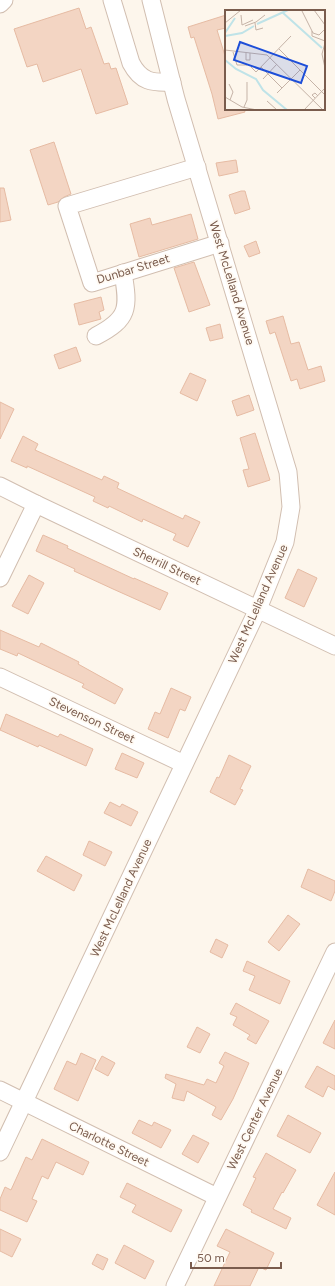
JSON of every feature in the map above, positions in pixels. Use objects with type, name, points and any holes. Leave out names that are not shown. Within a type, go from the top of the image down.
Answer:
[{"type":"street","points":[[0,4],[4,0]]},
{"type":"street","points":[[112,0],[134,70],[146,80],[153,82],[172,82]]},
{"type":"street","name":"West McLelland Avenue","points":[[0,1152],[258,609],[285,542],[290,507],[288,472],[172,82],[151,0]]},
{"type":"street","name":"Dunbar Street","points":[[197,167],[67,206],[92,283],[220,243]]},
{"type":"street","points":[[96,336],[114,326],[124,312],[127,303],[123,273]]},
{"type":"street","name":"Sherrill Street","points":[[0,486],[335,646]]},
{"type":"street","points":[[0,578],[36,504]]},
{"type":"street","name":"Stevenson Street","points":[[0,677],[184,764]]},
{"type":"street","name":"West Center Avenue","points":[[175,1286],[335,952]]},
{"type":"street","name":"Charlotte Street","points":[[0,1090],[217,1198]]},
{"type":"building","points":[[79,8],[86,29],[91,27],[104,64],[109,63],[111,69],[116,68],[128,104],[96,114],[81,69],[43,82],[37,64],[27,67],[14,29]]},
{"type":"building","points":[[225,15],[225,28],[217,30],[225,56],[225,110],[244,110],[245,112],[218,119],[212,94],[194,37],[191,38],[188,27]]},
{"type":"building","points":[[54,142],[71,194],[58,202],[48,205],[30,150]]},
{"type":"building","points":[[236,160],[238,172],[219,176],[216,163]]},
{"type":"building","points":[[0,188],[4,188],[11,220],[0,222]]},
{"type":"building","points":[[245,191],[250,209],[235,214],[229,195]]},
{"type":"building","points":[[191,214],[198,239],[139,257],[130,224],[150,218],[152,225]]},
{"type":"building","points":[[256,241],[260,253],[249,257],[244,246]]},
{"type":"building","points":[[194,262],[210,305],[189,312],[174,268]]},
{"type":"building","points":[[101,297],[104,310],[99,312],[101,319],[79,325],[74,304]]},
{"type":"building","points":[[283,316],[291,344],[299,342],[308,370],[321,366],[325,381],[300,389],[297,379],[291,381],[275,332],[270,334],[266,321]]},
{"type":"building","points":[[220,324],[223,338],[210,341],[206,328]]},
{"type":"building","points":[[76,347],[81,361],[59,369],[54,355]]},
{"type":"building","points":[[190,373],[206,380],[197,401],[180,393]]},
{"type":"building","points":[[249,395],[254,410],[237,416],[232,401]]},
{"type":"building","points":[[0,402],[14,409],[0,439]]},
{"type":"building","points":[[255,433],[270,480],[248,487],[243,470],[249,469],[240,438]]},
{"type":"building","points":[[23,436],[38,444],[35,450],[102,480],[104,476],[119,483],[117,488],[183,519],[185,515],[200,522],[188,547],[173,540],[176,534],[143,519],[142,522],[109,506],[108,508],[93,501],[95,497],[27,466],[27,468],[11,461]]},
{"type":"building","points":[[43,535],[68,546],[67,548],[168,593],[160,610],[74,571],[75,569],[36,551]]},
{"type":"building","points":[[298,569],[317,578],[304,607],[285,598]]},
{"type":"building","points":[[29,575],[44,583],[28,614],[12,606]]},
{"type":"building","points":[[0,630],[39,647],[41,643],[79,662],[78,664],[123,689],[115,704],[82,687],[84,684],[18,653],[17,656],[0,649]]},
{"type":"building","points":[[171,688],[191,697],[185,711],[180,709],[168,738],[148,729],[155,712],[160,714]]},
{"type":"building","points":[[6,714],[58,737],[60,734],[93,749],[86,766],[39,745],[38,747],[0,730]]},
{"type":"building","points":[[122,753],[144,763],[137,778],[115,769]]},
{"type":"building","points":[[229,755],[251,766],[240,789],[243,790],[235,805],[210,792],[217,777],[219,778]]},
{"type":"building","points":[[110,802],[120,807],[122,804],[138,812],[131,826],[104,813]]},
{"type":"building","points":[[89,841],[112,852],[105,866],[83,855]]},
{"type":"building","points":[[46,856],[82,875],[74,891],[37,871]]},
{"type":"building","points":[[308,869],[335,881],[335,891],[331,901],[301,887]]},
{"type":"building","points":[[288,915],[300,924],[279,951],[268,942]]},
{"type":"building","points":[[216,939],[228,945],[222,958],[210,952]]},
{"type":"building","points":[[247,961],[290,981],[280,1004],[249,990],[255,976],[243,971]]},
{"type":"building","points":[[236,1003],[269,1021],[256,1044],[247,1039],[250,1035],[233,1025],[237,1017],[230,1014]]},
{"type":"building","points":[[335,1020],[335,1049],[323,1043]]},
{"type":"building","points":[[197,1027],[210,1034],[200,1053],[187,1047]]},
{"type":"building","points":[[225,1052],[249,1063],[233,1099],[221,1120],[212,1115],[216,1107],[187,1091],[184,1101],[172,1098],[176,1084],[165,1078],[166,1074],[204,1085],[207,1079],[216,1083],[224,1066],[219,1063]]},
{"type":"building","points":[[81,1053],[96,1060],[78,1101],[54,1089],[67,1061],[76,1065]]},
{"type":"building","points":[[102,1056],[115,1063],[108,1076],[95,1069]]},
{"type":"building","points":[[317,1066],[335,1076],[335,1090],[328,1086],[323,1097],[305,1087]]},
{"type":"building","points":[[288,1115],[321,1133],[310,1153],[277,1136]]},
{"type":"building","points":[[139,1120],[152,1126],[154,1122],[171,1130],[161,1148],[132,1133]]},
{"type":"building","points":[[193,1135],[209,1143],[198,1163],[182,1154]]},
{"type":"building","points":[[42,1139],[89,1162],[83,1175],[56,1162],[48,1179],[42,1176],[32,1199],[37,1201],[27,1222],[0,1210],[0,1199],[5,1187],[11,1190],[26,1157],[32,1160]]},
{"type":"building","points":[[266,1153],[296,1170],[273,1209],[291,1218],[286,1229],[251,1212],[252,1210],[243,1205],[256,1178],[253,1177]]},
{"type":"building","points":[[335,1172],[335,1215],[317,1205]]},
{"type":"building","points":[[127,1183],[182,1210],[171,1232],[132,1212],[136,1205],[120,1197]]},
{"type":"building","points":[[0,1229],[21,1239],[12,1257],[0,1251]]},
{"type":"building","points":[[226,1229],[274,1253],[266,1270],[259,1267],[250,1286],[214,1286],[230,1252],[217,1246]]},
{"type":"building","points":[[124,1245],[154,1261],[145,1279],[115,1263]]},
{"type":"building","points":[[97,1254],[108,1259],[103,1270],[92,1264]]}]
